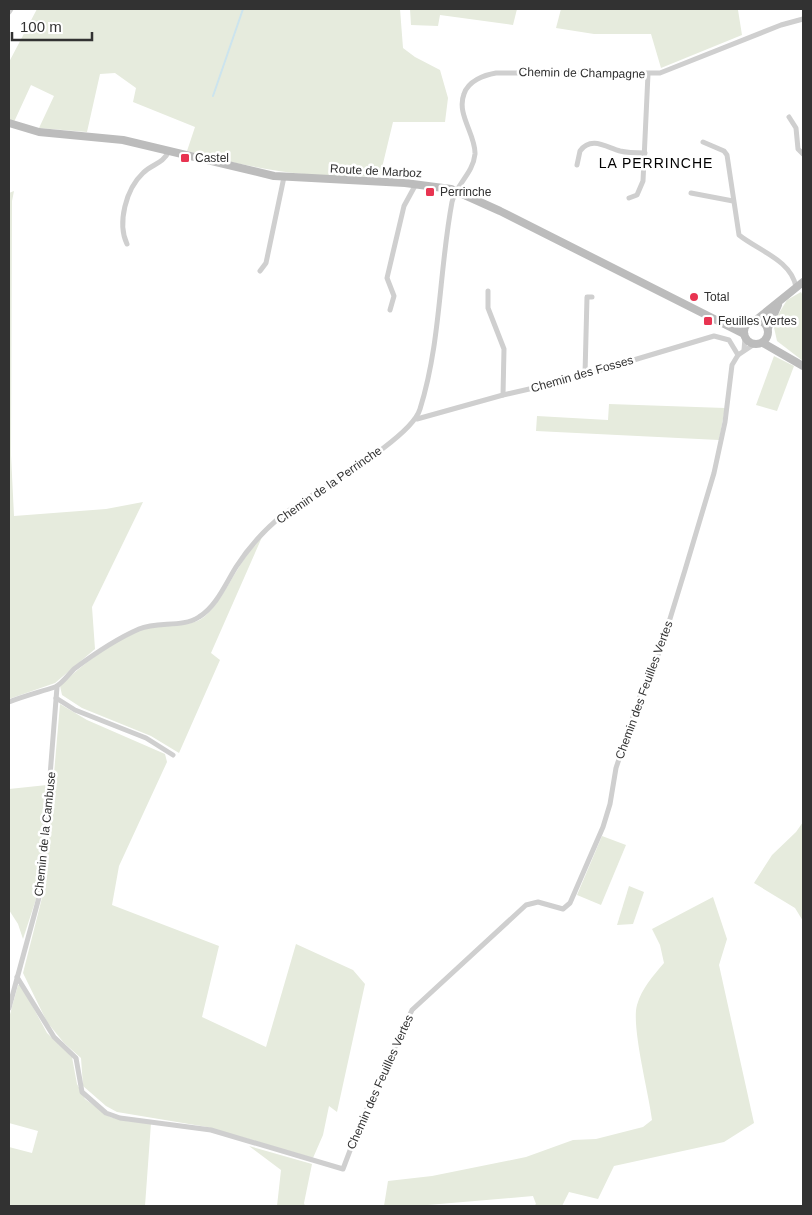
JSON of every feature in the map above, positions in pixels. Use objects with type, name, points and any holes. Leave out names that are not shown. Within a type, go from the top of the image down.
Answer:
[{"type":"main road","name":"Route de Marboz","points":[[9,124],[39,132],[102,137],[169,150],[244,170],[284,177],[416,184],[456,191],[500,210],[745,336]]},
{"type":"main road","points":[[766,340],[754,345],[745,336],[747,324],[756,320],[797,287]]},
{"type":"main road","points":[[766,340],[774,311],[797,287]]},
{"type":"main road","name":"Route de Marboz","points":[[717,320],[747,324]]},
{"type":"main road","points":[[756,320],[763,322],[768,328]]},
{"type":"main road","points":[[766,340],[800,364]]},
{"type":"street","name":"Chemin de Champagne","points":[[456,191],[468,174],[475,155],[462,103],[465,91],[475,81],[496,73],[648,74],[666,71],[781,25],[803,19]]},
{"type":"street","points":[[629,198],[637,195],[641,186],[645,153],[648,74]]},
{"type":"street","points":[[789,117],[796,128],[798,149],[803,154]]},
{"type":"street","points":[[704,142],[726,152],[739,235],[764,250],[790,272],[797,287]]},
{"type":"street","points":[[577,165],[580,150],[589,143],[598,143],[625,152],[645,153]]},
{"type":"street","points":[[127,244],[122,224],[129,194],[142,173],[160,163],[169,150]]},
{"type":"street","points":[[260,271],[266,263],[284,177]]},
{"type":"street","points":[[390,310],[394,296],[387,278],[404,206],[416,184]]},
{"type":"street","points":[[417,419],[425,391],[437,326],[451,207],[456,191]]},
{"type":"street","points":[[691,193],[733,201]]},
{"type":"street","points":[[488,291],[488,308],[504,349],[503,394]]},
{"type":"street","points":[[585,374],[587,297],[592,297]]},
{"type":"street","name":"Chemin des Fosses","points":[[417,419],[503,394],[560,382],[714,336],[729,340],[738,355]]},
{"type":"street","points":[[744,350],[745,336]]},
{"type":"street","points":[[738,355],[754,345]]},
{"type":"street","name":"Chemin des Feuilles Vertes","points":[[17,977],[54,1037],[76,1058],[82,1092],[106,1113],[120,1118],[211,1130],[343,1169],[376,1086],[406,1021],[416,1005],[526,905],[538,902],[563,909],[570,904],[610,804],[616,768],[640,696],[661,648],[685,570],[714,473],[727,409],[731,369],[738,355]]},
{"type":"street","name":"Chemin de la Perrinche","points":[[9,702],[57,687],[72,671],[93,655],[133,632],[153,624],[190,621],[204,614],[250,549],[276,521],[366,460],[417,419]]},
{"type":"street","name":"Chemin de la Cambuse","points":[[9,1008],[40,890],[57,687]]},
{"type":"street","points":[[56,698],[75,710],[140,736],[173,755]]},
{"type":"shaded area","points":[[37,9],[400,9],[403,48],[415,57],[440,70],[448,98],[445,122],[393,122],[380,176],[354,177],[306,174],[259,168],[187,151],[195,127],[133,102],[136,88],[115,73],[100,74],[87,132],[39,128],[54,96],[31,85],[14,122],[9,119],[9,62]]},
{"type":"shaded area","points":[[410,9],[517,9],[513,25],[440,15],[438,26],[411,25]]},
{"type":"shaded area","points":[[561,9],[742,9],[738,10],[742,35],[661,68],[651,34],[594,34],[556,28]]},
{"type":"shaded area","points":[[14,191],[12,201],[11,455],[14,516],[106,509],[143,502],[92,607],[95,649],[55,683],[9,699],[9,193]]},
{"type":"shaded area","points":[[801,292],[803,296],[803,361],[777,341],[773,323],[787,300]]},
{"type":"shaded area","points":[[774,356],[794,366],[777,411],[756,405]]},
{"type":"shaded area","points":[[609,404],[725,408],[719,440],[536,431],[537,416],[608,420]]},
{"type":"shaded area","points":[[262,537],[211,653],[220,660],[179,753],[151,736],[82,708],[62,695],[60,686],[69,677],[91,659],[128,636],[152,626],[192,623],[204,617],[224,592],[243,560]]},
{"type":"shaded area","points":[[60,704],[87,720],[165,754],[167,762],[119,866],[112,905],[219,946],[202,1017],[266,1047],[296,944],[353,970],[365,984],[337,1112],[329,1106],[323,1135],[313,1158],[207,1127],[117,1112],[106,1106],[83,1086],[81,1058],[64,1043],[47,1022],[23,973],[44,890]]},
{"type":"shaded area","points":[[47,785],[38,893],[23,939],[18,924],[9,910],[9,789]]},
{"type":"shaded area","points":[[803,822],[803,921],[795,908],[754,883],[772,855],[796,832]]},
{"type":"shaded area","points":[[602,836],[626,845],[601,905],[577,895]]},
{"type":"shaded area","points":[[629,886],[644,892],[633,924],[617,925]]},
{"type":"shaded area","points":[[713,897],[727,939],[719,965],[754,1123],[724,1142],[614,1166],[598,1199],[569,1192],[562,1206],[534,1206],[536,1204],[533,1196],[416,1206],[384,1206],[388,1181],[432,1176],[526,1157],[573,1140],[596,1139],[643,1127],[652,1120],[638,1044],[636,1015],[637,1005],[642,993],[648,982],[664,963],[660,945],[652,929]]},
{"type":"shaded area","points":[[18,985],[21,985],[47,1033],[72,1057],[77,1084],[85,1099],[110,1117],[126,1121],[151,1123],[145,1206],[9,1206],[9,1147],[32,1153],[38,1131],[9,1123],[9,1018]]},
{"type":"shaded area","points":[[249,1146],[312,1164],[305,1206],[277,1206],[281,1170]]},
{"type":"waterway","points":[[213,96],[243,9]]},
{"type":"place","name":"Castel","points":[[185,158]]},
{"type":"place","name":"Perrinche","points":[[430,192]]},
{"type":"place","name":"Total","points":[[694,297]]},
{"type":"place","name":"Feuilles Vertes","points":[[708,321]]},
{"type":"district","name":"LA PERRINCHE","points":[[656,163]]}]
